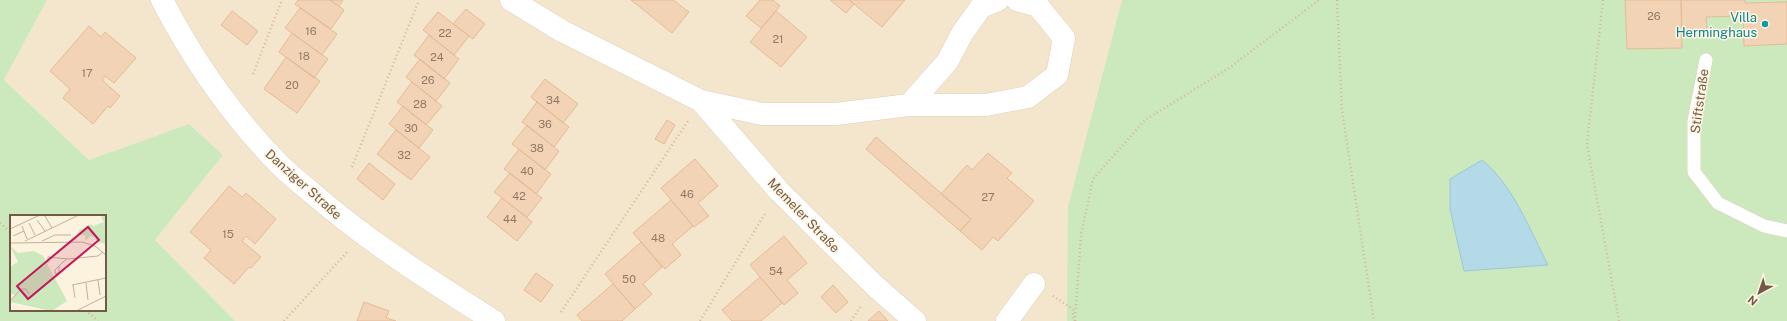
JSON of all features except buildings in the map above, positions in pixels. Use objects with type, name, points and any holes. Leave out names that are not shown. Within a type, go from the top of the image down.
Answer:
[{"type":"street","name":"Danziger Straße","points":[[162,0],[178,30],[235,115],[280,165],[332,211],[494,321]]},
{"type":"street","name":"Memeler Straße","points":[[511,0],[562,31],[701,101],[762,114],[836,114],[909,105],[986,105],[1028,97],[1058,75],[1064,38],[1038,6],[1017,0]]},
{"type":"street","points":[[909,105],[947,62],[963,32],[981,7],[998,0]]},
{"type":"street","name":"Memeler Straße","points":[[701,101],[779,191],[875,286],[915,321]]},
{"type":"street","points":[[1007,321],[1034,284]]},
{"type":"lane","name":"Stiftstraße","points":[[1706,60],[1694,121],[1694,172],[1718,204],[1764,226],[1787,231]]},
{"type":"path","points":[[254,74],[282,0]]},
{"type":"path","points":[[352,168],[419,0]]},
{"type":"path","points":[[1074,321],[1081,235],[1093,179],[1145,120],[1229,68],[1319,0]]},
{"type":"path","points":[[1338,0],[1342,110],[1374,321]]},
{"type":"path","points":[[1602,0],[1587,144],[1619,321]]},
{"type":"path","points":[[561,312],[701,101]]},
{"type":"path","points":[[700,321],[779,191]]},
{"type":"path","points":[[0,223],[10,232]]},
{"type":"path","points":[[284,321],[364,234]]},
{"type":"path","points":[[1034,284],[1073,309],[1074,321]]},
{"type":"path","points":[[87,311],[98,321]]},
{"type":"shaded area","points":[[47,0],[1787,0],[1787,321],[235,321],[155,240],[223,155],[189,124],[89,160],[4,80]]},
{"type":"green space","points":[[0,0],[47,0],[4,80],[89,160],[189,124],[223,155],[155,240],[235,321],[0,321]]},
{"type":"green space","points":[[1122,0],[1787,0],[1787,321],[1067,321],[1068,207]]},
{"type":"water","points":[[1482,160],[1493,170],[1512,195],[1548,265],[1464,271],[1450,209],[1450,179]]},
{"type":"place","name":"Villa Herminghaus","points":[[1765,24]]}]
